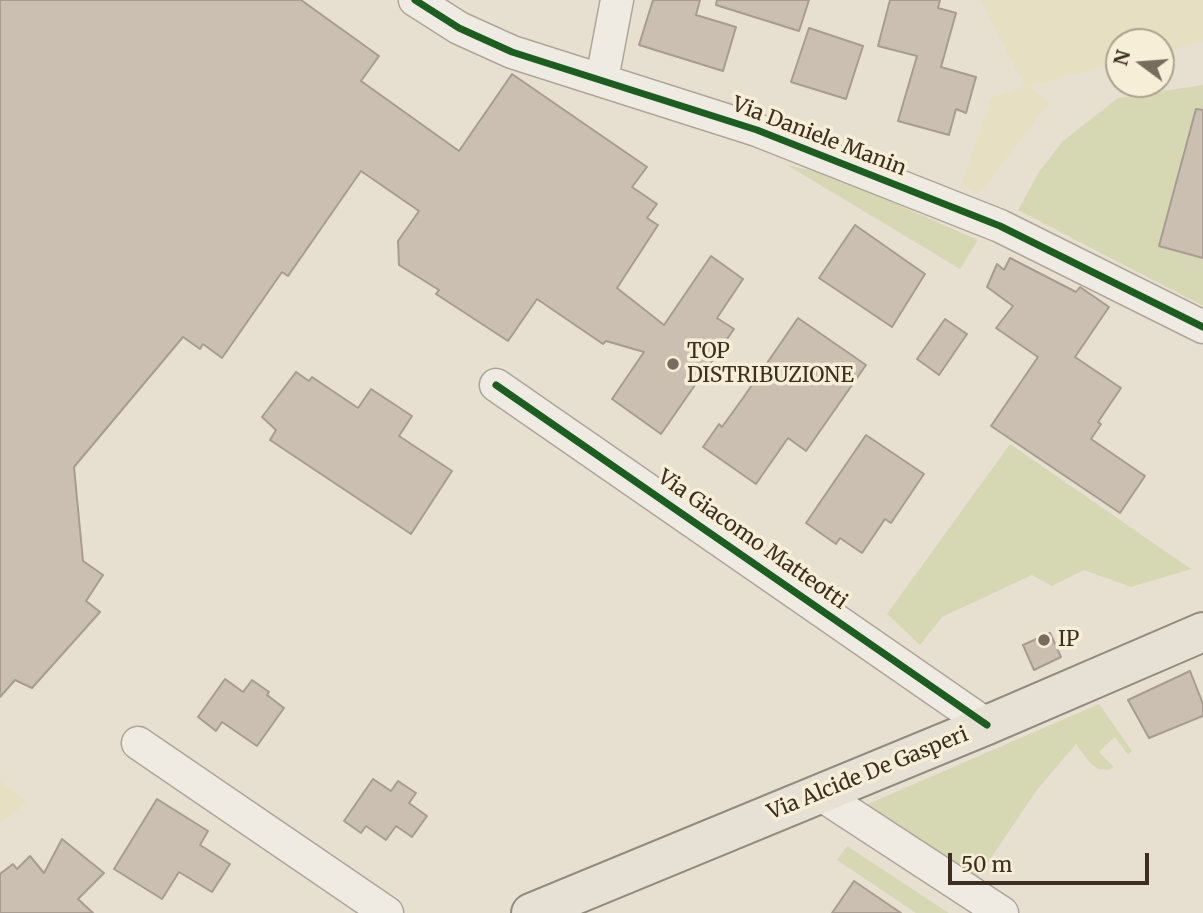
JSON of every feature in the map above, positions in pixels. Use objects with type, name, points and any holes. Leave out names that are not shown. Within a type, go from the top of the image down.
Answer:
[{"type":"main road","name":"Via Alcide De Gasperi","points":[[531,913],[987,725],[1203,632]]},
{"type":"street","name":"Via Daniele Manin","points":[[415,0],[459,27],[512,52],[757,130],[1000,226],[1203,327]]},
{"type":"street","points":[[602,79],[617,0]]},
{"type":"street","name":"Via Giacomo Matteotti","points":[[496,385],[987,725]]},
{"type":"street","points":[[138,743],[387,913]]},
{"type":"street","points":[[820,794],[1002,913]]},
{"type":"shaded area","points":[[981,0],[1203,0],[1203,42],[1175,49],[1175,28],[1105,28],[1105,67],[1027,87],[1050,102],[979,194],[961,186],[991,98],[1025,87]]},
{"type":"shaded area","points":[[0,781],[27,802],[0,824]]},
{"type":"green space","points":[[1203,85],[1203,306],[1018,210],[1039,172],[1063,141],[1118,98],[1175,98],[1175,89]]},
{"type":"green space","points":[[787,165],[828,174],[978,240],[960,269]]},
{"type":"green space","points":[[1010,444],[1191,569],[1131,587],[1084,570],[1052,586],[1032,575],[942,617],[920,645],[887,614]]},
{"type":"green space","points":[[1099,704],[1132,751],[1128,755],[1115,737],[1099,752],[1114,767],[1109,770],[1099,769],[1091,764],[1076,744],[1036,791],[976,880],[861,807]]},
{"type":"green space","points":[[847,846],[949,913],[916,913],[837,860]]},
{"type":"building","points":[[0,0],[301,0],[379,56],[361,81],[459,151],[512,74],[647,167],[632,187],[657,204],[647,218],[658,225],[617,288],[664,325],[711,256],[743,279],[717,318],[734,329],[661,434],[612,399],[644,352],[606,341],[603,344],[537,299],[508,341],[436,294],[439,290],[399,265],[398,241],[419,211],[361,171],[288,276],[282,272],[222,358],[203,344],[200,349],[183,337],[74,467],[83,561],[103,575],[86,601],[100,612],[32,688],[15,680],[0,697]]},
{"type":"building","points":[[653,0],[700,0],[696,15],[736,27],[723,71],[639,45]]},
{"type":"building","points":[[717,0],[809,0],[799,31],[716,5]]},
{"type":"building","points":[[890,0],[940,0],[938,8],[956,13],[941,67],[976,77],[966,113],[956,109],[949,135],[898,121],[917,56],[878,46]]},
{"type":"building","points":[[809,28],[863,46],[846,99],[791,82]]},
{"type":"building","points":[[1196,109],[1203,110],[1203,258],[1159,246]]},
{"type":"building","points":[[855,225],[925,274],[892,327],[819,278]]},
{"type":"building","points":[[1010,258],[1076,292],[1080,287],[1109,307],[1075,357],[1121,388],[1098,422],[1101,424],[1091,439],[1145,476],[1120,513],[991,426],[1038,357],[996,328],[1013,306],[987,287],[997,264],[1004,270]]},
{"type":"building","points":[[798,318],[866,365],[806,451],[788,438],[756,484],[703,447],[719,424],[722,427]]},
{"type":"building","points":[[945,319],[967,334],[939,375],[917,359]]},
{"type":"building","points":[[296,372],[309,381],[312,377],[358,408],[371,389],[412,416],[399,436],[452,471],[411,534],[270,440],[276,430],[262,417]]},
{"type":"building","points":[[866,435],[924,474],[891,523],[885,519],[862,553],[840,538],[836,544],[806,523]]},
{"type":"building","points":[[1050,633],[1061,657],[1034,670],[1023,645]]},
{"type":"building","points":[[1190,671],[1203,704],[1203,716],[1149,738],[1128,700]]},
{"type":"building","points":[[225,679],[243,692],[252,680],[269,692],[267,695],[284,708],[257,746],[222,722],[216,731],[198,717]]},
{"type":"building","points":[[373,779],[391,791],[398,781],[416,793],[409,803],[427,816],[412,837],[396,826],[386,840],[366,826],[361,833],[344,821]]},
{"type":"building","points":[[157,799],[208,831],[200,845],[230,864],[212,892],[179,872],[162,899],[114,869]]},
{"type":"building","points":[[62,839],[104,873],[78,899],[93,913],[0,913],[0,874],[13,864],[17,869],[30,856],[44,873]]},
{"type":"building","points":[[854,881],[901,913],[832,913]]},
{"type":"cycle path","points":[[415,0],[459,28],[512,52],[757,130],[1000,226],[1203,327]]},
{"type":"cycle path","points":[[496,385],[987,725]]},
{"type":"place","name":"TOP DISTRIBUZIONE","points":[[673,364]]},
{"type":"place","name":"IP","points":[[1044,640]]}]
